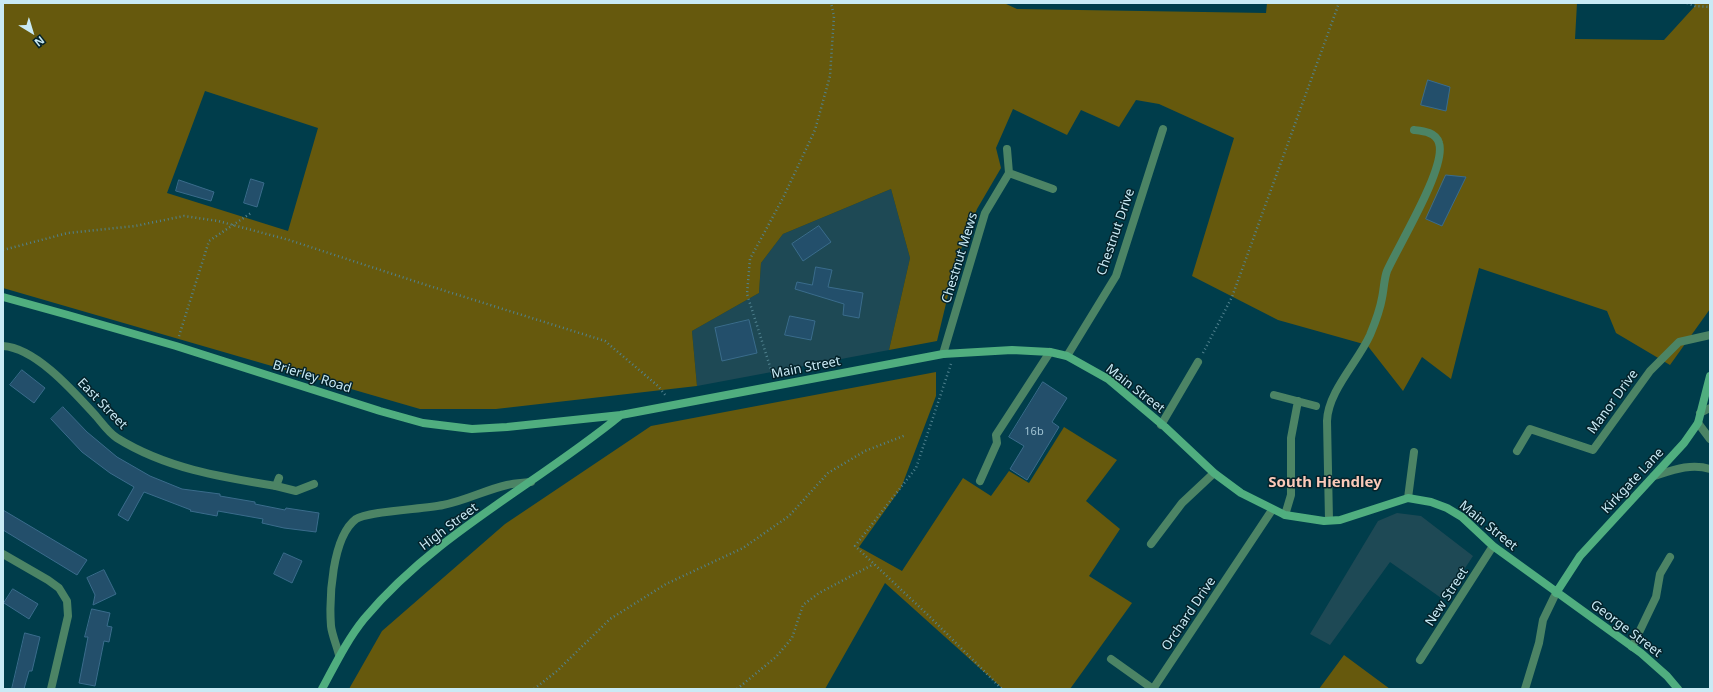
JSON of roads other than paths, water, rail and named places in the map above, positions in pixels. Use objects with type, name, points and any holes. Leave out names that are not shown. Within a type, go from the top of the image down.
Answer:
[{"type":"street","name":"Chestnut Drive","points":[[1066,356],[1116,276],[1163,129]]},
{"type":"street","points":[[1329,520],[1327,421],[1329,406],[1370,335],[1379,311],[1387,272],[1413,221],[1432,178],[1438,158],[1440,145],[1436,138],[1427,132],[1414,130]]},
{"type":"street","points":[[1008,150],[1009,173],[1053,189]]},
{"type":"street","name":"Chestnut Mews","points":[[943,354],[985,213],[1009,173]]},
{"type":"street","name":"Brierley Road","points":[[3,297],[176,346],[423,423],[472,429],[621,415]]},
{"type":"street","name":"Manor Drive","points":[[1517,451],[1530,429],[1593,450],[1650,371],[1679,342],[1710,335]]},
{"type":"street","name":"East Street","points":[[3,346],[20,349],[60,377],[115,436],[149,455],[191,470],[277,482],[296,490],[314,484]]},
{"type":"street","name":"Main Street","points":[[621,415],[943,354],[1012,350],[1050,352],[1066,356],[1108,379],[1161,424],[1214,473],[1241,493],[1272,510],[1285,515],[1308,519],[1340,520],[1408,498],[1431,502],[1462,517],[1493,546],[1556,593]]},
{"type":"street","points":[[980,481],[997,443],[996,435],[1050,352]]},
{"type":"street","points":[[1161,424],[1198,362]]},
{"type":"street","name":"Kirkgate Lane","points":[[1556,593],[1580,556],[1684,443],[1698,423],[1710,376]]},
{"type":"street","points":[[1274,395],[1316,406]]},
{"type":"street","points":[[1285,515],[1292,495],[1291,438],[1298,401]]},
{"type":"street","points":[[1700,413],[1710,408]]},
{"type":"street","name":"High Street","points":[[322,689],[339,655],[364,619],[409,574],[431,554],[594,437],[621,415]]},
{"type":"street","points":[[1698,423],[1710,439]]},
{"type":"street","points":[[1408,498],[1414,452]]},
{"type":"street","points":[[1654,476],[1687,467],[1700,466],[1710,469]]},
{"type":"street","points":[[1151,544],[1182,503],[1214,473]]},
{"type":"street","points":[[339,655],[331,627],[331,593],[336,557],[345,532],[357,518],[375,513],[443,505],[507,485],[531,482]]},
{"type":"street","name":"Orchard Drive","points":[[1111,659],[1153,689],[1272,510]]},
{"type":"street","name":"New Street","points":[[1420,660],[1493,546]]},
{"type":"street","points":[[3,554],[48,580],[59,588],[68,601],[68,616],[51,689]]},
{"type":"street","points":[[1632,647],[1656,597],[1660,574],[1670,557]]},
{"type":"street","points":[[1525,689],[1539,643],[1543,620],[1556,593]]},
{"type":"street","name":"George Street","points":[[1556,593],[1632,647],[1667,676],[1678,689]]},
{"type":"district","name":"South Hiendley","points":[[1325,483]]}]
